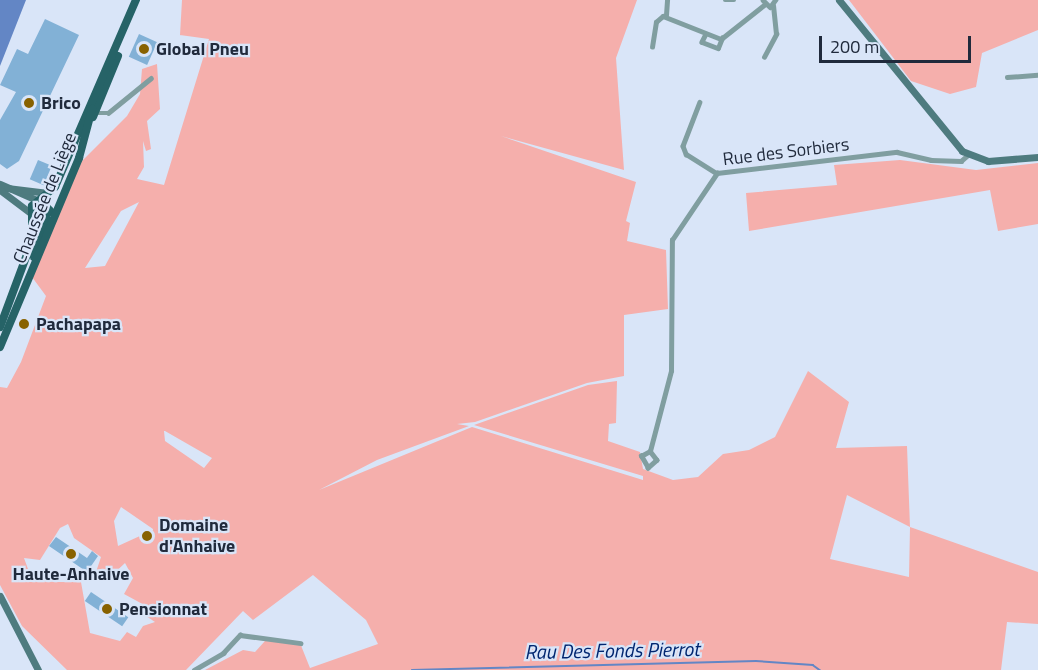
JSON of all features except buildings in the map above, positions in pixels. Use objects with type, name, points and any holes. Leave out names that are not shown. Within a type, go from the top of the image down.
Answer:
[{"type":"main road","name":"Chaussée de Liège","points":[[0,327],[28,255],[33,216],[41,201],[56,187],[136,0]]},
{"type":"main road","name":"Chaussée de Liège","points":[[20,299],[46,219],[95,113],[141,0]]},
{"type":"main road","points":[[89,126],[91,104]]},
{"type":"main road","name":"Chaussée de Liège","points":[[0,347],[89,126]]},
{"type":"main road","points":[[41,201],[50,211]]},
{"type":"main road","points":[[33,216],[46,219]]},
{"type":"street","points":[[666,15],[667,0]]},
{"type":"street","points":[[725,0],[734,0]]},
{"type":"street","points":[[839,0],[968,155],[988,161],[1038,157]]},
{"type":"street","points":[[706,34],[702,42],[718,48],[722,38],[764,2],[774,3],[776,34],[764,57]]},
{"type":"street","points":[[666,15],[706,34],[722,38]]},
{"type":"street","points":[[652,47],[656,22],[666,15]]},
{"type":"street","points":[[1007,77],[1038,75]]},
{"type":"street","points":[[95,113],[108,113],[151,78]]},
{"type":"street","points":[[700,102],[682,146],[686,154],[717,173]]},
{"type":"street","name":"Rue des Sorbiers","points":[[650,451],[671,371],[672,240],[717,173],[897,152],[931,160],[961,161],[968,155]]},
{"type":"street","points":[[0,184],[33,216]]},
{"type":"street","points":[[4,189],[39,195],[56,187]]},
{"type":"street","points":[[4,189],[41,201]]},
{"type":"street","points":[[0,596],[38,670]]},
{"type":"street","points":[[194,670],[223,653],[240,635],[300,643]]},
{"type":"shaded area","points":[[182,0],[637,0],[616,58],[624,170],[501,136],[636,182],[626,221],[630,223],[627,241],[666,250],[668,309],[624,315],[624,376],[587,383],[475,422],[457,424],[469,426],[377,460],[319,490],[472,427],[643,480],[643,476],[474,425],[588,385],[617,381],[616,423],[609,424],[608,441],[640,452],[643,469],[673,480],[698,477],[723,454],[749,450],[775,437],[808,371],[849,402],[836,448],[907,446],[910,527],[1038,572],[1038,624],[1007,622],[1001,670],[205,670],[243,650],[255,652],[265,641],[300,643],[310,668],[378,644],[366,620],[313,575],[253,620],[243,611],[186,670],[67,670],[22,626],[0,585],[0,387],[7,388],[21,362],[46,296],[32,277],[78,165],[127,116],[140,94],[142,69],[157,64],[160,109],[147,121],[151,149],[146,151],[143,141],[144,167],[137,179],[164,185],[209,39],[180,35]],"holes":[[[139,202],[105,266],[85,268],[121,211]],[[164,431],[212,458],[204,468],[165,441]],[[847,495],[910,527],[909,577],[830,559]],[[121,507],[153,530],[118,546],[114,521]],[[68,524],[74,538],[101,557],[95,575],[106,581],[125,563],[133,578],[124,594],[148,607],[143,614],[155,622],[143,626],[136,637],[127,632],[120,641],[90,633],[81,582],[56,582],[28,569],[24,558],[40,560],[60,528]]]},
{"type":"shaded area","points":[[849,0],[1038,0],[1038,30],[982,53],[976,87],[950,94],[911,81]]},
{"type":"shaded area","points":[[900,160],[976,170],[1038,163],[1038,224],[998,231],[990,190],[749,231],[746,193],[837,185],[834,165]]},
{"type":"water","points":[[0,0],[26,0],[0,66]]},
{"type":"waterway","name":"Rau Des Fonds Pierrot","points":[[412,670],[756,661],[813,665],[820,670]]},
{"type":"place","name":"Global Pneu","points":[[144,49]]},
{"type":"place","name":"Brico","points":[[29,103]]},
{"type":"place","name":"Pachapapa","points":[[24,324]]},
{"type":"place","name":"Domaine d'Anhaive","points":[[147,536]]},
{"type":"place","name":"Haute-Anhaive","points":[[71,554]]},
{"type":"place","name":"Pensionnat","points":[[107,609]]}]
